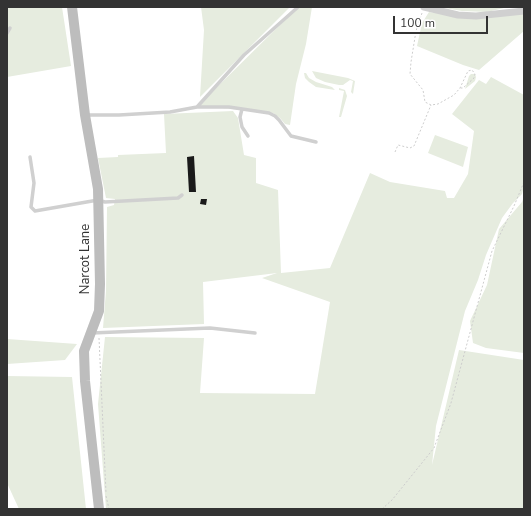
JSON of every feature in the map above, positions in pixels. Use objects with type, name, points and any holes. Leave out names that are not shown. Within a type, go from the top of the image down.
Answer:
[{"type":"street","name":"Narcot Lane","points":[[72,7],[85,115],[98,189],[100,284],[98,311],[84,351],[85,381],[99,509]]},
{"type":"street","points":[[424,7],[458,15],[476,16],[524,11]]},
{"type":"lane","points":[[197,107],[244,56],[298,7]]},
{"type":"lane","points":[[7,33],[10,28]]},
{"type":"lane","points":[[85,115],[156,113],[197,107],[229,107],[269,113],[275,116],[291,136],[316,142]]},
{"type":"lane","points":[[242,109],[240,117],[242,127],[248,136]]},
{"type":"lane","points":[[30,157],[34,183],[31,206],[33,210],[38,211],[98,200],[105,202],[178,198],[182,194]]},
{"type":"lane","points":[[91,333],[210,328],[255,333]]},
{"type":"path","points":[[424,7],[416,31],[410,74],[423,90],[425,102],[432,104],[438,104],[454,95],[460,88],[468,71],[472,70],[475,74],[474,78],[464,88],[460,88]]},
{"type":"path","points":[[395,152],[398,145],[410,148],[414,146],[432,104]]},
{"type":"path","points":[[382,509],[392,500],[434,448],[451,403],[492,251],[524,182]]},
{"type":"shaded area","points":[[7,7],[62,7],[71,66],[7,77]]},
{"type":"shaded area","points":[[201,7],[290,7],[200,97],[204,30]]},
{"type":"shaded area","points":[[298,7],[312,7],[306,44],[296,84],[290,125],[285,124],[273,113],[201,106],[201,103]]},
{"type":"shaded area","points":[[439,7],[508,7],[487,12],[462,11]]},
{"type":"shaded area","points":[[429,12],[462,17],[524,13],[524,31],[479,70],[417,46],[422,23]]},
{"type":"shaded area","points":[[312,71],[348,78],[355,81],[353,94],[351,92],[353,81],[350,80],[343,85],[325,82],[316,78]]},
{"type":"shaded area","points":[[304,73],[316,82],[332,87],[335,90],[316,87],[305,78]]},
{"type":"shaded area","points":[[471,74],[475,74],[475,81],[465,89],[469,76]]},
{"type":"shaded area","points":[[491,77],[524,95],[524,186],[522,194],[502,218],[465,311],[436,426],[432,465],[459,350],[524,360],[524,509],[106,509],[98,404],[105,337],[204,338],[200,393],[315,394],[330,302],[262,278],[277,273],[203,282],[204,324],[103,328],[106,291],[107,207],[114,205],[115,199],[106,198],[98,158],[118,157],[118,155],[166,153],[164,114],[233,111],[238,118],[244,155],[256,158],[256,183],[278,190],[281,273],[330,268],[370,173],[390,182],[445,191],[447,198],[454,198],[468,174],[474,131],[452,114],[479,80],[486,84]]},
{"type":"shaded area","points":[[339,88],[345,90],[347,96],[341,117],[339,117],[344,91],[339,90]]},
{"type":"shaded area","points":[[435,135],[468,147],[463,167],[428,153]]},
{"type":"shaded area","points":[[524,196],[524,353],[486,348],[473,343],[470,321],[487,285],[499,229],[522,202]]},
{"type":"shaded area","points":[[7,339],[77,344],[65,360],[7,364]]},
{"type":"shaded area","points":[[7,376],[72,377],[86,509],[19,509],[7,483]]},
{"type":"building","points":[[194,156],[196,192],[189,192],[187,157]]},
{"type":"building","points":[[201,199],[207,199],[206,205],[200,204]]}]
